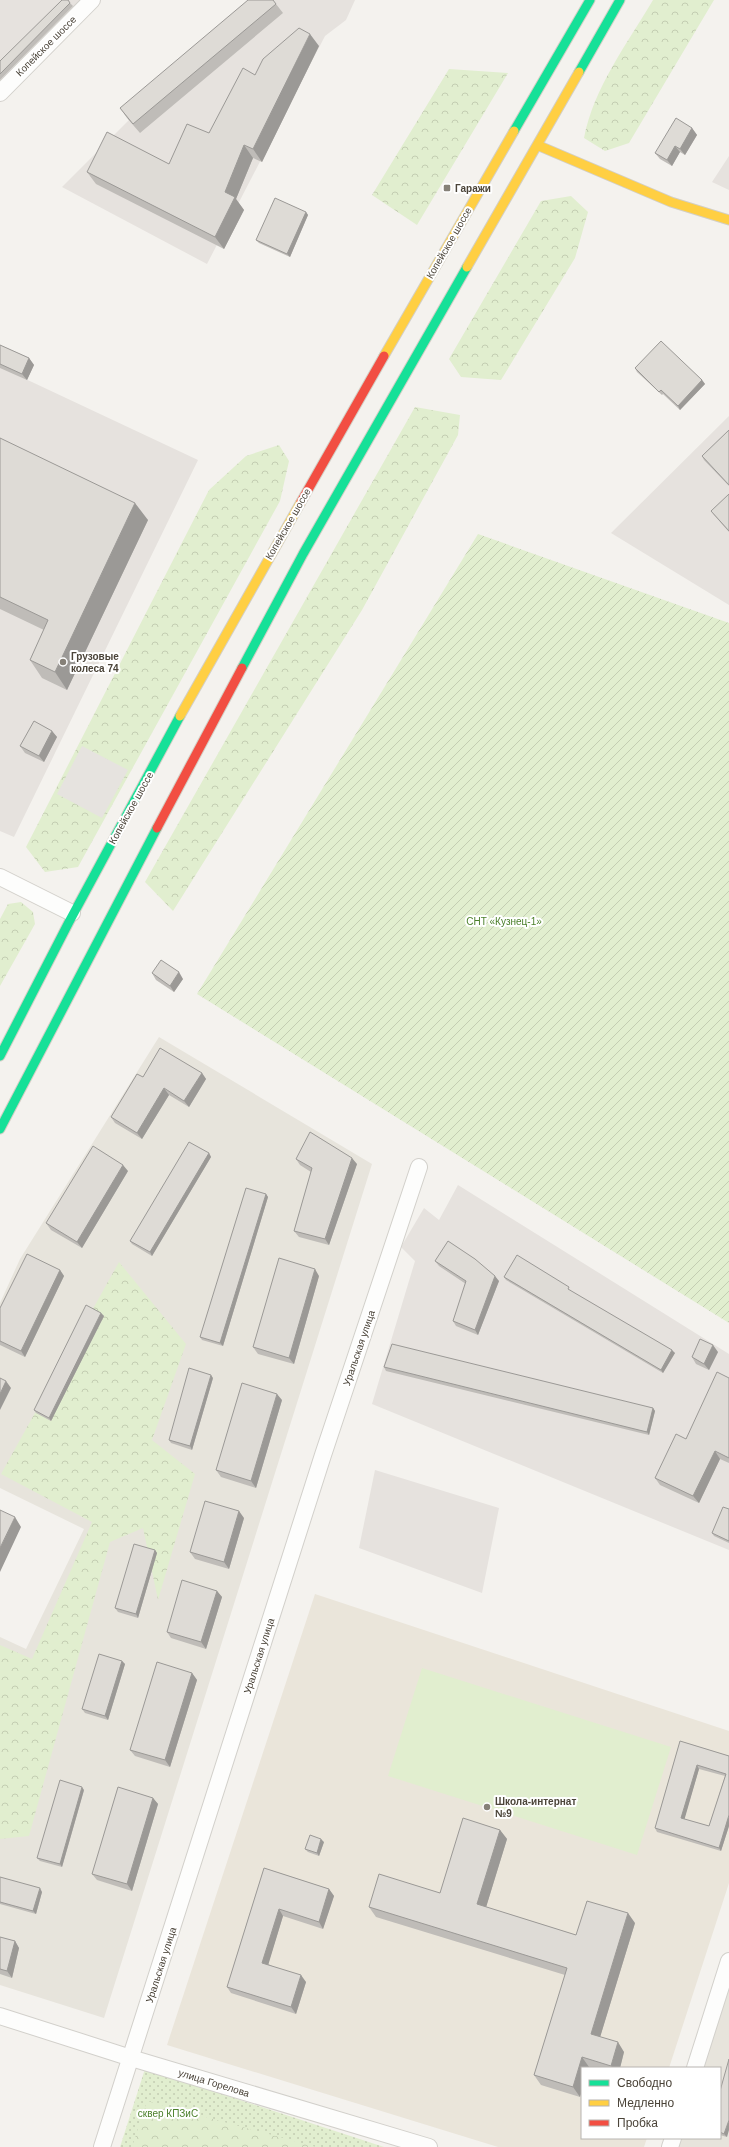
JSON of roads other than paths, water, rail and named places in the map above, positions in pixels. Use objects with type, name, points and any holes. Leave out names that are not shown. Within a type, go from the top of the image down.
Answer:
[{"type":"main road","name":"Копейское шоссе","points":[[0,1056],[78,917],[280,538],[517,133],[590,0]]},
{"type":"main road","points":[[0,1129],[98,931],[303,554],[534,143],[620,0]]},
{"type":"main road","points":[[534,143],[671,202],[729,220]]},
{"type":"street","name":"Копейское шоссе","points":[[0,93],[92,0]]},
{"type":"street","points":[[0,877],[78,917]]},
{"type":"street","name":"Уральская улица","points":[[102,2147],[323,1455],[419,1167]]},
{"type":"street","points":[[695,2067],[729,1961]]},
{"type":"street","name":"улица Горелова","points":[[0,2016],[131,2058],[429,2147]]},
{"type":"place","name":"Гаражи","points":[[447,188]]},
{"type":"place","name":"Грузовые колеса 74","points":[[63,662]]},
{"type":"place","name":"Школа-интернат №9","points":[[487,1807]]},
{"type":"park label","name":"СНТ «Кузнец-1»","points":[[504,921]]},
{"type":"park label","name":"сквер КПЗиС","points":[[168,2113]]}]
